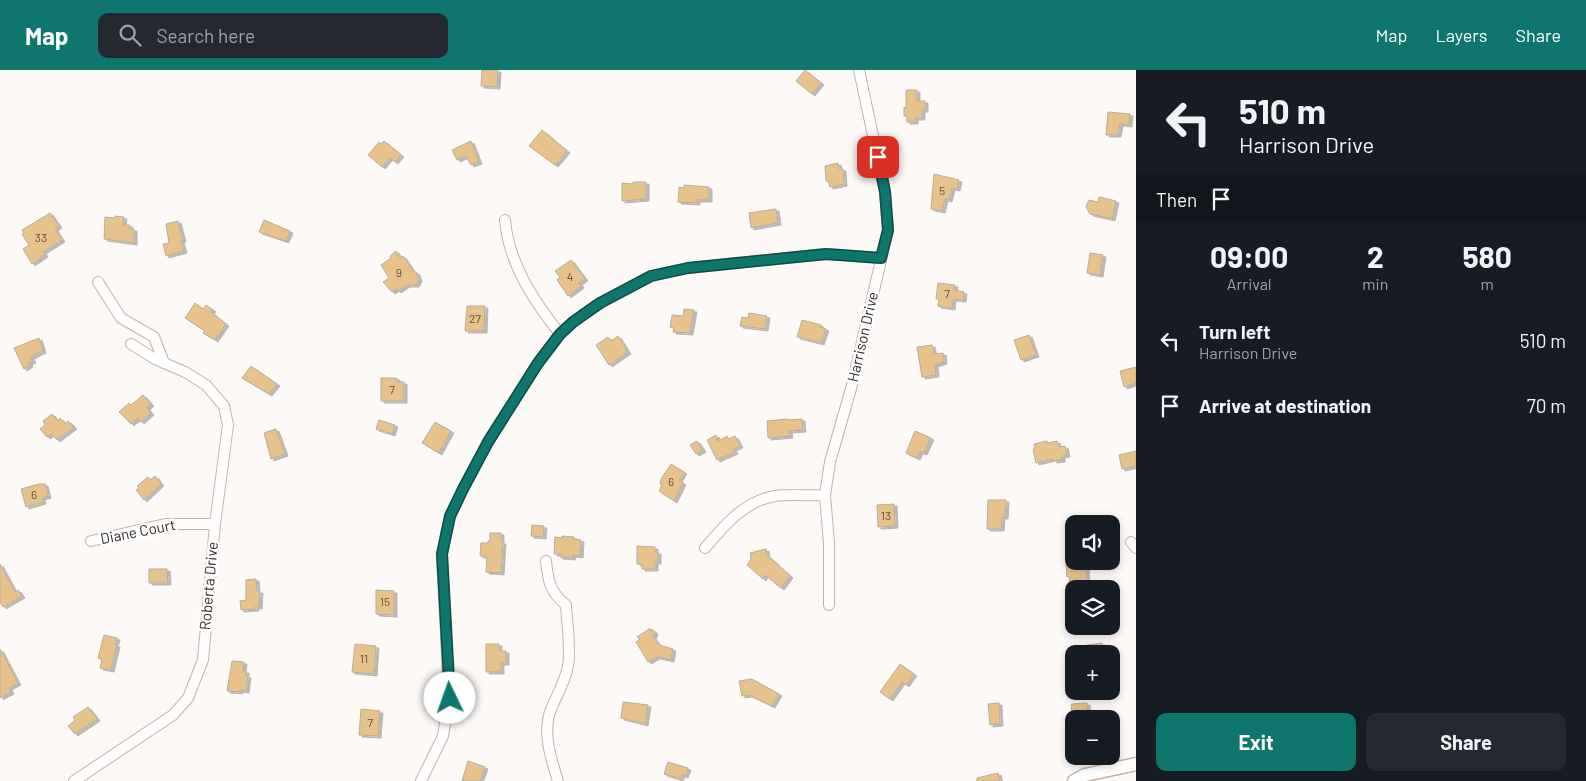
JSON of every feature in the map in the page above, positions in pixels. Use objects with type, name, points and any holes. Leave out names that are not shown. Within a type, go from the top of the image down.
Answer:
[{"type":"street","name":"Harrison Drive","points":[[829,605],[829,544],[825,495],[830,462],[852,385],[888,230],[885,192],[859,70]]},
{"type":"street","points":[[505,220],[507,240],[517,269],[538,307],[560,334]]},
{"type":"street","points":[[421,781],[443,736],[450,698],[442,554],[450,516],[488,442],[538,363],[560,334],[573,322],[600,303],[651,276],[688,268],[826,254],[881,258]]},
{"type":"street","points":[[98,282],[121,318],[154,337],[164,363]]},
{"type":"street","name":"Roberta Drive","points":[[74,781],[173,715],[188,698],[203,660],[215,524],[228,425],[224,406],[206,386],[185,372],[164,363],[131,344]]},
{"type":"street","points":[[705,548],[734,516],[751,505],[774,496],[825,495]]},
{"type":"street","name":"Diane Court","points":[[91,541],[165,524],[215,524]]},
{"type":"street","points":[[546,561],[547,579],[551,588],[556,596],[566,605],[568,664],[564,682],[550,711],[548,728],[549,750],[558,781]]},
{"type":"street","points":[[1074,781],[1086,775],[1136,764]]},
{"type":"building","points":[[482,70],[498,70],[497,87],[481,86]]},
{"type":"building","points":[[805,70],[821,83],[812,94],[796,81]]},
{"type":"building","points":[[906,90],[917,90],[917,101],[925,101],[925,110],[922,110],[922,118],[915,118],[915,122],[907,122],[907,116],[904,116]]},
{"type":"building","points":[[1108,112],[1130,114],[1129,125],[1120,124],[1118,135],[1106,135]]},
{"type":"building","points":[[542,130],[567,151],[555,165],[529,146]]},
{"type":"building","points":[[384,141],[401,155],[395,162],[390,158],[382,167],[368,155],[379,142],[381,144]]},
{"type":"building","points":[[471,141],[479,162],[471,165],[466,156],[457,160],[452,150]]},
{"type":"building","points":[[838,163],[839,169],[843,169],[844,184],[830,187],[828,181],[826,181],[825,166]]},
{"type":"building","points":[[934,174],[959,180],[957,189],[952,188],[949,200],[945,199],[942,211],[931,209]]},
{"type":"building","points":[[633,182],[646,182],[646,199],[622,201],[622,183],[633,184]]},
{"type":"building","points":[[684,185],[709,187],[709,200],[697,200],[697,203],[678,202],[679,187],[684,188]]},
{"type":"building","points":[[1099,197],[1116,201],[1112,219],[1090,214],[1086,207],[1089,200],[1098,202]]},
{"type":"building","points":[[776,209],[778,223],[751,228],[749,213]]},
{"type":"building","points":[[50,213],[59,226],[55,229],[62,240],[43,252],[45,255],[32,264],[23,249],[29,245],[22,234],[24,233],[22,230]]},
{"type":"building","points":[[115,216],[124,217],[123,225],[130,225],[129,229],[134,229],[134,243],[104,239],[105,217],[115,218]]},
{"type":"building","points":[[264,220],[290,231],[286,241],[259,232]]},
{"type":"building","points":[[178,221],[184,251],[166,256],[163,244],[169,243],[166,224]]},
{"type":"building","points":[[396,251],[400,258],[403,256],[413,271],[417,273],[419,280],[416,285],[407,285],[398,291],[397,289],[392,292],[383,282],[389,278],[381,265],[391,258],[390,256]]},
{"type":"building","points":[[1090,253],[1103,255],[1100,275],[1087,273]]},
{"type":"building","points":[[571,260],[585,279],[579,283],[581,286],[568,296],[557,280],[560,277],[555,271]]},
{"type":"building","points":[[938,283],[955,285],[954,290],[964,292],[963,300],[953,299],[952,308],[938,306],[939,299],[936,299]]},
{"type":"building","points":[[195,303],[203,309],[206,305],[213,310],[211,312],[226,324],[215,340],[185,318]]},
{"type":"building","points":[[467,306],[485,306],[484,331],[465,331]]},
{"type":"building","points":[[684,309],[694,310],[690,333],[673,332],[674,328],[670,327],[672,315],[683,316]]},
{"type":"building","points":[[749,313],[767,316],[765,329],[740,326],[742,317],[748,318]]},
{"type":"building","points":[[802,320],[821,325],[820,327],[826,329],[821,343],[797,337]]},
{"type":"building","points":[[1029,335],[1036,355],[1021,360],[1014,340]]},
{"type":"building","points":[[618,336],[628,352],[609,365],[596,345],[608,337],[611,341]]},
{"type":"building","points":[[39,338],[43,351],[31,357],[33,361],[24,369],[14,348]]},
{"type":"building","points":[[932,345],[934,354],[943,353],[944,362],[935,365],[936,375],[922,377],[917,347]]},
{"type":"building","points":[[251,366],[277,384],[269,394],[242,378]]},
{"type":"building","points":[[1136,367],[1136,383],[1124,387],[1120,371]]},
{"type":"building","points":[[381,378],[397,378],[397,382],[404,382],[404,401],[381,401]]},
{"type":"building","points":[[143,395],[151,404],[147,408],[151,413],[141,422],[138,418],[131,424],[119,412],[129,403],[131,405]]},
{"type":"building","points":[[52,414],[58,421],[60,418],[65,424],[68,421],[74,427],[57,440],[52,434],[47,437],[40,429],[45,425],[43,421]]},
{"type":"building","points":[[802,419],[803,430],[789,431],[790,436],[768,438],[767,421]]},
{"type":"building","points":[[379,420],[395,425],[392,434],[376,429]]},
{"type":"building","points":[[435,422],[451,431],[439,453],[422,443]]},
{"type":"building","points":[[276,429],[285,454],[271,459],[264,433]]},
{"type":"building","points":[[915,431],[931,438],[924,453],[920,452],[917,458],[906,453]]},
{"type":"building","points":[[716,435],[718,441],[727,436],[728,439],[735,436],[740,446],[733,449],[735,452],[717,460],[707,440]]},
{"type":"building","points":[[697,441],[703,450],[696,454],[690,445]]},
{"type":"building","points":[[1047,441],[1047,443],[1057,441],[1059,447],[1065,446],[1067,455],[1062,456],[1062,460],[1054,461],[1053,459],[1036,463],[1033,449],[1035,449],[1034,444]]},
{"type":"building","points":[[1136,451],[1136,466],[1122,469],[1119,455]]},
{"type":"building","points":[[671,464],[684,472],[679,480],[683,483],[674,501],[659,491],[662,485],[660,484],[661,479]]},
{"type":"building","points":[[155,476],[161,484],[144,500],[136,490],[139,488],[137,486],[148,477],[150,480]]},
{"type":"building","points":[[45,484],[48,496],[42,498],[43,502],[26,507],[21,489]]},
{"type":"building","points":[[988,500],[1006,500],[1005,517],[1002,517],[1001,529],[987,529]]},
{"type":"building","points":[[894,504],[895,526],[878,527],[877,505]]},
{"type":"building","points":[[532,525],[544,526],[543,537],[531,536]]},
{"type":"building","points":[[490,533],[501,533],[501,542],[503,542],[501,573],[486,572],[487,556],[480,556],[481,543],[488,543],[490,541]]},
{"type":"building","points":[[562,536],[581,540],[580,556],[573,555],[572,558],[560,557],[560,554],[554,554],[555,537],[562,538]]},
{"type":"building","points":[[637,546],[655,547],[655,552],[658,552],[658,562],[655,562],[655,569],[642,569],[642,564],[637,564]]},
{"type":"building","points":[[766,549],[767,555],[790,576],[781,588],[765,575],[763,579],[747,565],[751,559],[750,553]]},
{"type":"building","points":[[0,564],[15,592],[18,590],[22,596],[3,607],[0,602]]},
{"type":"building","points":[[149,569],[167,569],[168,583],[149,583]]},
{"type":"building","points":[[1066,570],[1086,570],[1087,580],[1069,580],[1069,576],[1067,577]]},
{"type":"building","points":[[256,579],[257,591],[260,591],[259,607],[241,610],[240,601],[246,600],[246,580]]},
{"type":"building","points":[[376,590],[394,591],[394,615],[376,614]]},
{"type":"building","points":[[649,629],[655,633],[653,637],[659,645],[673,649],[671,660],[657,657],[648,662],[636,642],[640,639],[637,637]]},
{"type":"building","points":[[104,635],[117,638],[111,670],[100,668],[102,660],[98,658]]},
{"type":"building","points":[[355,644],[376,646],[374,674],[352,672]]},
{"type":"building","points":[[486,644],[499,644],[499,651],[506,651],[506,663],[501,663],[501,672],[486,672]]},
{"type":"building","points":[[0,649],[18,683],[9,688],[11,692],[0,698]]},
{"type":"building","points":[[232,661],[244,662],[243,671],[246,671],[246,676],[248,676],[246,691],[227,691]]},
{"type":"building","points":[[900,664],[914,674],[906,685],[902,682],[890,699],[880,692]]},
{"type":"building","points":[[752,679],[779,694],[772,706],[749,695],[742,696],[739,681]]},
{"type":"building","points":[[623,702],[648,705],[645,724],[621,718]]},
{"type":"building","points":[[999,703],[1000,724],[990,725],[988,704]]},
{"type":"building","points":[[1087,703],[1087,710],[1072,710],[1071,704]]},
{"type":"building","points":[[88,707],[97,719],[75,734],[68,726],[75,720],[73,717]]},
{"type":"building","points":[[361,709],[380,711],[378,736],[359,735]]},
{"type":"building","points":[[468,761],[485,767],[480,781],[462,781]]},
{"type":"building","points":[[668,762],[688,768],[685,776],[682,775],[680,779],[664,774]]},
{"type":"building","points":[[998,773],[1000,781],[977,781],[977,778]]},
{"type":"route","points":[[450,698],[442,554],[450,516],[488,442],[538,363],[560,334],[573,322],[600,303],[651,276],[688,268],[826,254],[881,258],[888,230],[885,192],[878,157]]}]
